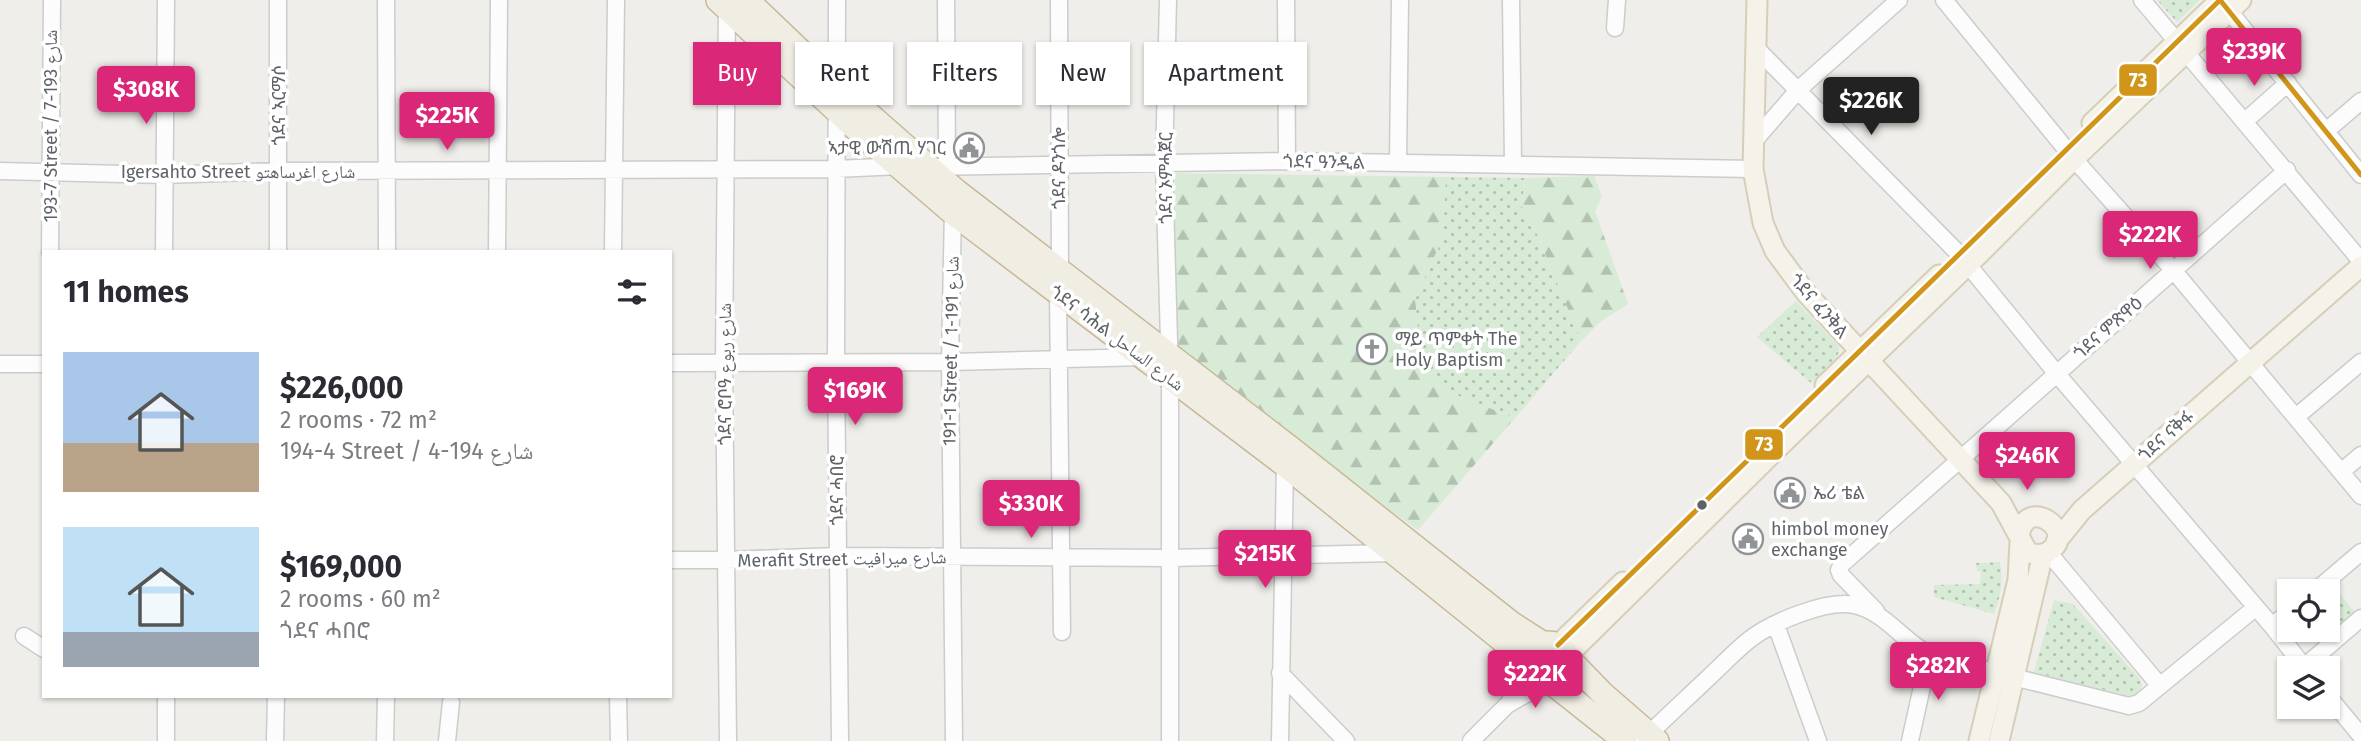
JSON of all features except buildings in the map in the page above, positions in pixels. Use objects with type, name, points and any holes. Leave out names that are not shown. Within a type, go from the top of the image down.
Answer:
[{"type":"highway","name":"ጎደና ሳሕል شارع الساحل","points":[[730,2],[795,54]]},
{"type":"highway","name":"ጎደና ሳሕል شارع الساحل","points":[[730,2],[839,113],[895,165],[953,213],[1059,283],[1499,614],[1549,655]]},
{"type":"highway","name":"ጎደና ሳሕል شارع الساحل","points":[[860,105],[938,167],[955,190],[1142,358],[1169,367]]},
{"type":"highway","name":"ጎደና ሳሕል شارع الساحل","points":[[1289,458],[1392,553],[1549,655]]},
{"type":"highway","points":[[1548,683],[1567,671],[1549,655]]},
{"type":"highway","points":[[1549,655],[1534,678],[1548,683],[1625,741]]},
{"type":"highway","points":[[1549,655],[1603,694],[1649,739]]},
{"type":"main road","name":"ጎደና ፈንቅል","points":[[1757,0],[1753,169],[1763,223],[1775,251],[1788,271],[1864,356],[2001,503],[2020,539]]},
{"type":"main road","points":[[1549,655],[1964,260],[2182,46],[2230,4]]},
{"type":"main road","name":"ጎደና ናቅፋ","points":[[1979,741],[2049,550],[2082,510],[2361,263]]},
{"type":"main road","name":"ጎደና ፈንቅል","points":[[2001,503],[2043,518]]},
{"type":"main road","name":"ጎደና ናቅፋ","points":[[2043,518],[2082,510]]},
{"type":"main road","points":[[2043,518],[2054,526],[2049,550],[2032,554],[2023,547],[2020,530],[2028,520],[2043,518]]},
{"type":"main road","name":"ጎደና ናቅፋ","points":[[1999,741],[2018,580],[2020,539]]},
{"type":"street","name":"193-7 Street / شارع 193-7","points":[[50,250],[52,0]]},
{"type":"street","points":[[164,250],[166,0]]},
{"type":"street","name":"ጎደና ኣርማሶ","points":[[278,0],[278,250]]},
{"type":"street","points":[[386,0],[387,250]]},
{"type":"street","points":[[497,250],[499,0]]},
{"type":"street","points":[[613,250],[616,0]]},
{"type":"street","name":"ጎደና ሓበሮ","points":[[837,0],[837,42]]},
{"type":"street","points":[[938,167],[946,0]]},
{"type":"street","name":"ጎደና ዶንጎሎ","points":[[1059,0],[1062,632]]},
{"type":"street","name":"ጎደና ኦምሓጀር","points":[[1168,0],[1164,164],[1169,367],[1170,741]]},
{"type":"street","points":[[1286,0],[1287,161]]},
{"type":"street","points":[[1398,163],[1399,0]]},
{"type":"street","points":[[1511,0],[1513,164]]},
{"type":"street","points":[[1615,28],[1616,0]]},
{"type":"street","points":[[1754,141],[1799,89],[1899,0]]},
{"type":"street","points":[[1944,0],[2070,154],[2174,271],[2361,496]]},
{"type":"street","points":[[2142,0],[2287,170],[2361,263]]},
{"type":"street","name":"ጎደና ሮቦዓ شارع ربوع","points":[[729,741],[724,362],[730,2]]},
{"type":"street","points":[[2230,4],[2361,175]]},
{"type":"street","points":[[1755,47],[1964,260],[2295,656]]},
{"type":"street","points":[[2245,121],[2288,83]]},
{"type":"street","points":[[2326,131],[2361,101]]},
{"type":"street","name":"ጎደና ሓበሮ","points":[[839,105],[836,362],[840,741]]},
{"type":"street","name":"ጎደና ዓንዲል","points":[[895,165],[938,167],[1287,161],[1753,169]]},
{"type":"street","name":"Igersahto Street شارع اغرساهتو","points":[[0,171],[164,175],[613,169],[726,171],[895,165]]},
{"type":"street","name":"ጎደና ምጽዋዕ","points":[[1929,655],[1910,643],[1878,614],[1841,575],[1839,570],[1842,564],[2287,170]]},
{"type":"street","name":"191-1 Street / شارع 191-1","points":[[954,741],[950,362],[955,190]]},
{"type":"street","points":[[672,363],[1142,358]]},
{"type":"street","points":[[2296,417],[2361,362]]},
{"type":"street","points":[[0,364],[42,364]]},
{"type":"street","points":[[2341,472],[2361,455]]},
{"type":"street","points":[[1280,741],[1280,673],[1289,458]]},
{"type":"street","points":[[2049,550],[2160,686]]},
{"type":"street","points":[[2329,579],[2361,552]]},
{"type":"street","name":"Merafit Street شارع ميرافيت","points":[[672,560],[837,556],[1169,558],[1392,553]]},
{"type":"street","points":[[1649,739],[1750,639],[1776,625],[1838,604],[1854,605],[1878,614]]},
{"type":"street","points":[[1910,741],[1929,655],[2129,706],[2139,704],[2255,608]]},
{"type":"street","points":[[2318,656],[2361,618]]},
{"type":"street","points":[[2272,626],[2277,622]]},
{"type":"street","points":[[1776,625],[1818,741]]},
{"type":"street","points":[[24,636],[42,648]]},
{"type":"street","points":[[1471,741],[1507,705],[1549,655]]},
{"type":"street","points":[[1280,673],[1346,741]]},
{"type":"street","points":[[1507,705],[1548,683]]},
{"type":"street","points":[[166,698],[166,741]]},
{"type":"street","points":[[275,741],[276,698]]},
{"type":"street","points":[[385,741],[386,698]]},
{"type":"street","points":[[447,741],[452,698]]},
{"type":"street","points":[[618,698],[619,741]]},
{"type":"street","points":[[2340,711],[2361,736]]},
{"type":"green space","points":[[2157,0],[2200,0],[2177,22]]},
{"type":"green space","name":"ማይ ጥምቀት The Holy Baptism","points":[[1169,173],[1446,177],[1443,238],[1415,299],[1444,390],[1515,418],[1418,530],[1169,357]]},
{"type":"green space","points":[[1594,176],[1602,196],[1595,211],[1628,304],[1600,322],[1581,341],[1536,232],[1521,205],[1526,178]]},
{"type":"green space","points":[[1446,177],[1526,178],[1521,205],[1536,232],[1581,341],[1515,418],[1444,390],[1422,367],[1415,299],[1443,238]]},
{"type":"green space","points":[[1796,301],[1839,346],[1834,362],[1811,383],[1757,337]]},
{"type":"green space","points":[[2000,562],[2001,588],[1994,614],[1934,597],[1934,585],[1980,584],[1981,572],[1977,571],[1976,563]]},
{"type":"green space","points":[[2340,594],[2357,615],[2340,629]]},
{"type":"green space","points":[[2054,600],[2073,604],[2140,679],[2142,685],[2139,694],[2133,697],[2034,672]]},
{"type":"transit line","name":"73","points":[[1558,645],[2220,0],[2361,175]]},
{"type":"place","name":"ኣታዊ ውሽጢ ሃገር","points":[[969,148]]},
{"type":"place","name":"ማይ ጥምቀት The Holy Baptism","points":[[1372,349]]},
{"type":"place","name":"ኤሪ ቴል","points":[[1790,493]]},
{"type":"place","name":"himbol money exchange","points":[[1748,539]]}]
